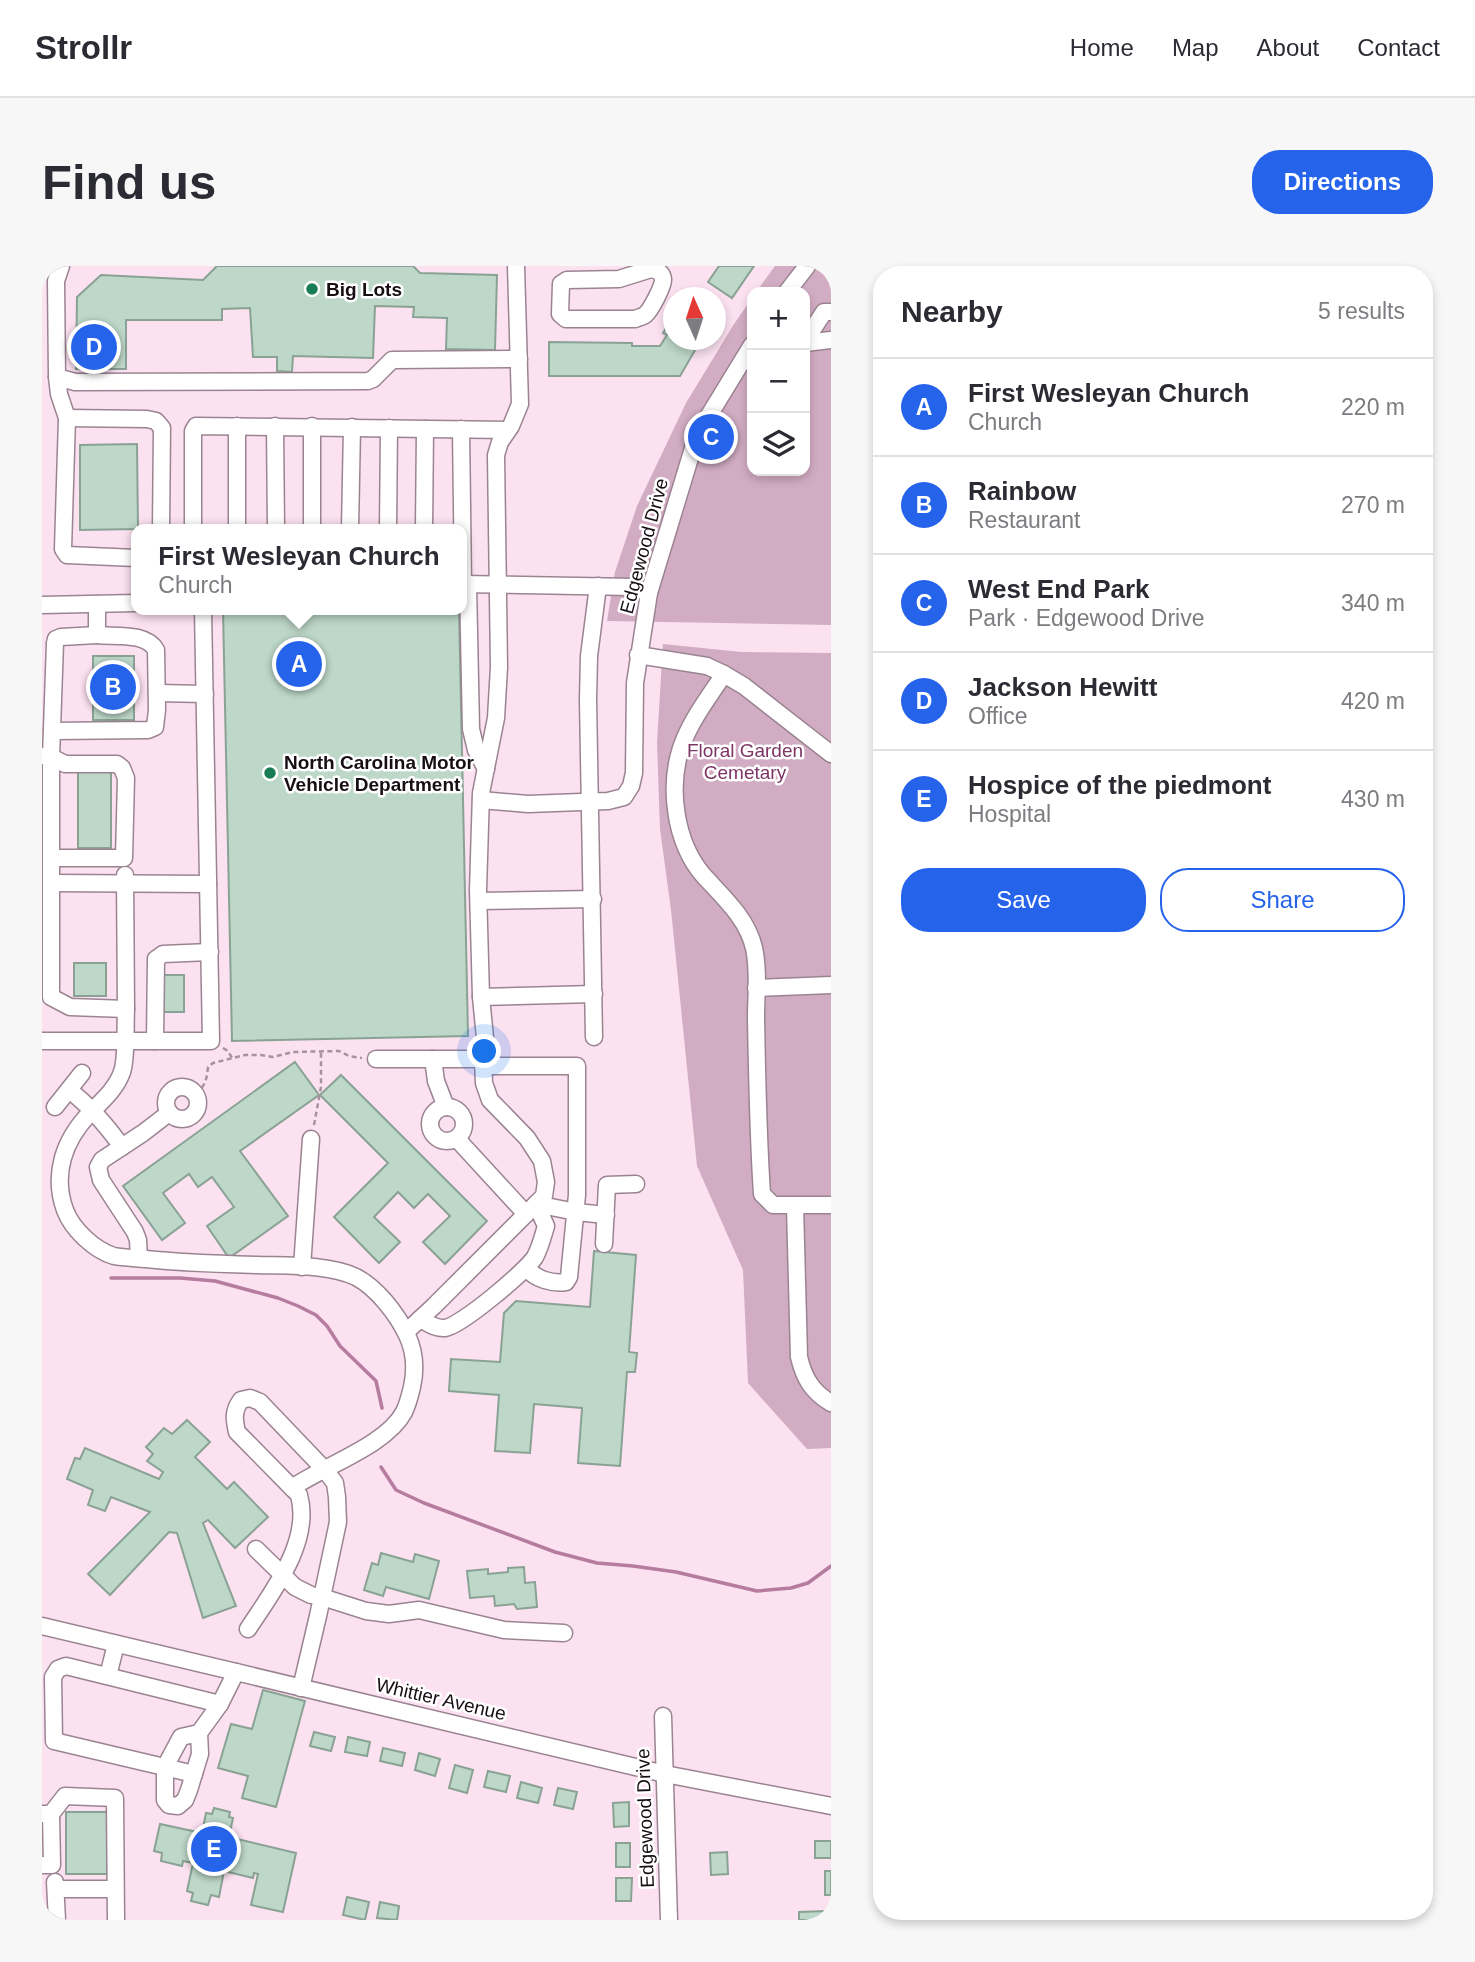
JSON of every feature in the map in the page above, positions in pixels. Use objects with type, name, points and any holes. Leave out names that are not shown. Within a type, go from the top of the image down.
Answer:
[{"type":"street","points":[[61,266],[56,281],[57,377],[66,418],[63,549],[66,555],[131,558]]},
{"type":"street","points":[[406,1332],[544,1196],[546,1182],[542,1161],[527,1138],[490,1100],[484,1083],[483,1062],[486,1048],[481,997],[479,901],[481,800],[496,718],[499,667],[496,455],[520,404],[516,266]]},
{"type":"street","points":[[791,287],[807,266]]},
{"type":"street","points":[[651,269],[658,270],[663,277],[645,316],[635,319],[566,319],[559,314],[561,284],[567,279],[618,272],[651,269]]},
{"type":"street","points":[[810,334],[824,312],[831,312]]},
{"type":"street","points":[[810,342],[831,340]]},
{"type":"street","name":"Edgewood Drive","points":[[481,800],[528,804],[608,801],[624,797],[631,786],[634,774],[635,683],[649,593],[697,435],[749,350]]},
{"type":"street","points":[[57,377],[75,382],[368,380],[373,379],[392,360],[519,359]]},
{"type":"street","points":[[66,418],[156,421],[162,428],[161,524]]},
{"type":"street","points":[[192,524],[193,431],[197,426],[508,430]]},
{"type":"street","points":[[237,426],[237,524]]},
{"type":"street","points":[[275,426],[275,524]]},
{"type":"street","points":[[312,426],[312,524]]},
{"type":"street","points":[[350,524],[352,427]]},
{"type":"street","points":[[388,524],[390,428]]},
{"type":"street","points":[[424,524],[425,429]]},
{"type":"street","points":[[461,429],[463,524]]},
{"type":"street","points":[[467,584],[633,587],[649,593]]},
{"type":"street","points":[[594,1037],[589,656],[598,586]]},
{"type":"street","points":[[42,605],[131,603]]},
{"type":"street","points":[[96,635],[97,604]]},
{"type":"street","points":[[42,1041],[211,1041],[203,615]]},
{"type":"street","points":[[465,615],[471,729],[476,750],[486,768]]},
{"type":"street","points":[[52,731],[148,730],[155,727],[156,650],[152,643],[144,639],[96,635],[56,639],[52,731],[47,756],[46,814],[51,858],[51,997],[70,1007],[126,1009]]},
{"type":"street","points":[[638,656],[707,666],[724,674],[744,686],[831,754]]},
{"type":"street","points":[[724,674],[688,731],[681,748],[676,773],[676,806],[681,833],[700,871],[737,912],[754,947],[762,1194],[765,1200],[773,1205],[831,1205]]},
{"type":"street","points":[[157,693],[205,694]]},
{"type":"street","points":[[47,756],[65,764],[117,764],[126,778],[124,1067],[107,1097],[75,1131],[63,1153],[60,1168],[61,1191],[66,1212],[82,1235],[114,1256],[179,1262],[302,1266],[356,1278],[382,1298],[399,1317],[413,1348],[415,1374],[405,1411],[394,1426],[376,1440],[325,1470],[307,1477],[292,1488]]},
{"type":"street","points":[[51,858],[124,858]]},
{"type":"street","points":[[51,883],[208,884]]},
{"type":"street","points":[[479,901],[593,899]]},
{"type":"street","points":[[155,1041],[156,959],[163,954],[209,953]]},
{"type":"street","points":[[756,988],[831,985]]},
{"type":"street","points":[[481,997],[594,994]]},
{"type":"street","points":[[376,1059],[577,1066],[576,1212],[569,1277],[566,1282],[559,1283],[542,1280],[526,1268]]},
{"type":"street","points":[[433,1059],[436,1081],[446,1107]]},
{"type":"street","points":[[55,1107],[82,1073]]},
{"type":"street","points":[[183,1087],[196,1094],[198,1105],[189,1118],[178,1119],[169,1113],[167,1098],[173,1090],[183,1087]]},
{"type":"street","points":[[69,1090],[106,1125],[122,1147]]},
{"type":"street","points":[[446,1107],[456,1110],[463,1119],[463,1130],[457,1139],[446,1142],[431,1133],[429,1121],[435,1111],[446,1107]]},
{"type":"street","points":[[139,1258],[135,1232],[101,1180],[98,1167],[102,1160],[169,1113]]},
{"type":"street","points":[[302,1266],[311,1139]]},
{"type":"street","points":[[420,1319],[434,1327],[446,1328],[470,1313],[526,1268],[534,1257],[546,1226],[457,1139]]},
{"type":"street","points":[[604,1244],[607,1185],[636,1184]]},
{"type":"street","points":[[795,1206],[799,1357],[803,1374],[810,1386],[831,1403]]},
{"type":"street","points":[[531,1209],[606,1215]]},
{"type":"street","points":[[248,1629],[293,1554],[303,1508],[299,1495],[237,1432],[233,1419],[236,1407],[241,1400],[250,1398],[260,1402],[335,1483],[338,1522],[301,1688]]},
{"type":"street","points":[[256,1549],[295,1587],[311,1595],[366,1611],[389,1614],[419,1609],[504,1630],[564,1633]]},
{"type":"street","name":"Whittier Avenue","points":[[42,1626],[665,1774],[831,1806]]},
{"type":"street","points":[[108,1676],[116,1644]]},
{"type":"street","points":[[194,1774],[54,1741],[53,1676],[58,1669],[66,1666],[220,1704]]},
{"type":"street","points":[[199,1733],[181,1737],[165,1767],[165,1800],[169,1805],[178,1806],[185,1800],[200,1754],[199,1733],[220,1704],[236,1672]]},
{"type":"street","name":"Edgewood Drive","points":[[663,1716],[669,1920]]},
{"type":"street","points":[[57,1920],[56,1889],[47,1865],[47,1814],[65,1796],[115,1798],[116,1920]]},
{"type":"street","points":[[56,1889],[115,1889]]},
{"type":"path","points":[[311,1139],[321,1087],[321,1051]]},
{"type":"path","points":[[196,1094],[203,1088],[208,1078],[208,1067],[213,1063],[245,1055],[273,1057],[293,1052],[339,1051],[349,1056],[376,1059]]},
{"type":"green space","points":[[775,266],[831,266],[831,625],[607,621],[615,572],[637,506],[686,403],[718,350],[726,350],[726,337],[747,305],[747,476],[810,476],[810,287],[760,287]]},
{"type":"green space","name":"Floral Garden Cemetary","points":[[663,644],[741,652],[831,653],[831,1448],[807,1449],[748,1383],[743,1270],[697,1166],[660,829],[657,743]]},
{"type":"building","points":[[217,266],[413,266],[420,273],[497,275],[495,350],[446,349],[447,318],[413,317],[414,307],[375,306],[373,358],[293,356],[292,372],[277,371],[277,357],[253,357],[250,308],[222,309],[222,320],[126,320],[126,369],[76,369],[77,297],[101,275],[203,280]]},
{"type":"building","points":[[719,266],[754,266],[732,298],[726,294],[726,287],[716,287],[708,282]]},
{"type":"building","points":[[663,341],[663,350],[695,350],[680,376],[549,376],[549,342],[660,346]]},
{"type":"building","points":[[137,444],[138,524],[131,524],[131,529],[80,530],[80,445]]},
{"type":"building","points":[[223,615],[459,615],[468,1036],[232,1041]]},
{"type":"building","points":[[93,656],[134,656],[134,720],[93,720]]},
{"type":"building","points":[[78,770],[111,770],[111,848],[78,848]]},
{"type":"building","points":[[74,963],[106,963],[106,996],[74,996]]},
{"type":"building","points":[[160,975],[184,975],[184,1012],[159,1012]]},
{"type":"building","points":[[295,1062],[319,1095],[240,1151],[288,1216],[229,1258],[207,1226],[234,1207],[212,1177],[198,1187],[189,1174],[163,1193],[185,1223],[162,1240],[123,1186]]},
{"type":"building","points":[[341,1075],[487,1221],[445,1264],[423,1242],[450,1216],[428,1194],[414,1208],[398,1192],[374,1217],[400,1242],[379,1263],[334,1217],[388,1163],[320,1095]]},
{"type":"building","points":[[594,1251],[636,1255],[629,1352],[637,1353],[635,1372],[627,1372],[620,1466],[578,1463],[582,1408],[534,1404],[530,1453],[495,1451],[499,1395],[449,1391],[451,1359],[500,1362],[504,1313],[516,1301],[590,1307]]},
{"type":"building","points":[[187,1420],[210,1442],[195,1457],[227,1489],[234,1482],[268,1517],[235,1548],[208,1520],[203,1523],[236,1606],[203,1618],[177,1533],[169,1532],[110,1595],[88,1574],[150,1512],[111,1497],[105,1511],[88,1505],[93,1490],[67,1479],[75,1458],[80,1459],[85,1448],[159,1479],[163,1472],[147,1461],[153,1454],[146,1447],[164,1428],[172,1434]]},
{"type":"building","points":[[381,1553],[413,1562],[415,1554],[439,1561],[429,1599],[386,1587],[383,1596],[364,1590],[372,1563],[378,1565]]},
{"type":"building","points":[[524,1567],[525,1583],[535,1582],[537,1607],[517,1609],[514,1604],[495,1606],[494,1596],[470,1598],[467,1571],[488,1569],[488,1574]]},
{"type":"building","points":[[263,1690],[305,1701],[276,1807],[242,1798],[248,1776],[218,1768],[231,1724],[252,1729]]},
{"type":"building","points":[[314,1732],[335,1737],[331,1751],[310,1746]]},
{"type":"building","points":[[348,1737],[370,1742],[367,1756],[345,1752]]},
{"type":"building","points":[[383,1748],[405,1753],[402,1766],[380,1761]]},
{"type":"building","points":[[419,1753],[440,1759],[435,1776],[415,1770]]},
{"type":"building","points":[[455,1765],[473,1770],[467,1793],[449,1788]]},
{"type":"building","points":[[488,1771],[510,1776],[506,1792],[484,1787]]},
{"type":"building","points":[[521,1782],[542,1788],[538,1803],[517,1798]]},
{"type":"building","points":[[558,1788],[577,1792],[573,1809],[554,1805]]},
{"type":"building","points":[[629,1802],[629,1826],[614,1827],[613,1803]]},
{"type":"building","points":[[214,1808],[230,1812],[229,1817],[233,1818],[229,1837],[296,1853],[283,1912],[251,1905],[258,1874],[254,1873],[253,1878],[224,1871],[219,1897],[211,1895],[208,1905],[191,1901],[193,1893],[187,1891],[193,1863],[183,1861],[182,1866],[161,1861],[162,1853],[154,1851],[160,1824],[202,1833],[206,1813],[212,1814]]},
{"type":"building","points":[[66,1812],[107,1812],[107,1874],[66,1874]]},
{"type":"building","points":[[815,1841],[831,1841],[831,1858],[815,1858]]},
{"type":"building","points":[[616,1843],[630,1843],[630,1867],[616,1867]]},
{"type":"building","points":[[727,1852],[728,1874],[711,1875],[710,1853]]},
{"type":"building","points":[[825,1871],[831,1871],[831,1895],[825,1895]]},
{"type":"building","points":[[616,1878],[632,1878],[631,1901],[616,1901]]},
{"type":"building","points":[[347,1897],[369,1902],[365,1920],[343,1915]]},
{"type":"building","points":[[380,1902],[399,1906],[397,1920],[377,1918]]},
{"type":"building","points":[[826,1911],[826,1920],[799,1920],[799,1912]]},
{"type":"waterway","points":[[111,1278],[215,1281],[298,1306],[316,1315],[340,1346],[376,1381],[382,1408]]},
{"type":"waterway","points":[[381,1467],[396,1490],[424,1503],[555,1552],[597,1563],[676,1572],[757,1591],[791,1588],[808,1583],[831,1566]]},
{"type":"place","name":"Big Lots","points":[[312,289]]},
{"type":"place","name":"Jackson Hewitt","points":[[94,347]]},
{"type":"place","name":"West End Park","points":[[711,437]]},
{"type":"place","name":"First Wesleyan Church","points":[[299,664]]},
{"type":"place","name":"Rainbow","points":[[113,687]]},
{"type":"place","name":"North Carolina Motor Vehicle Department","points":[[270,773]]},
{"type":"place","name":"Hospice of the piedmont","points":[[214,1849]]}]
